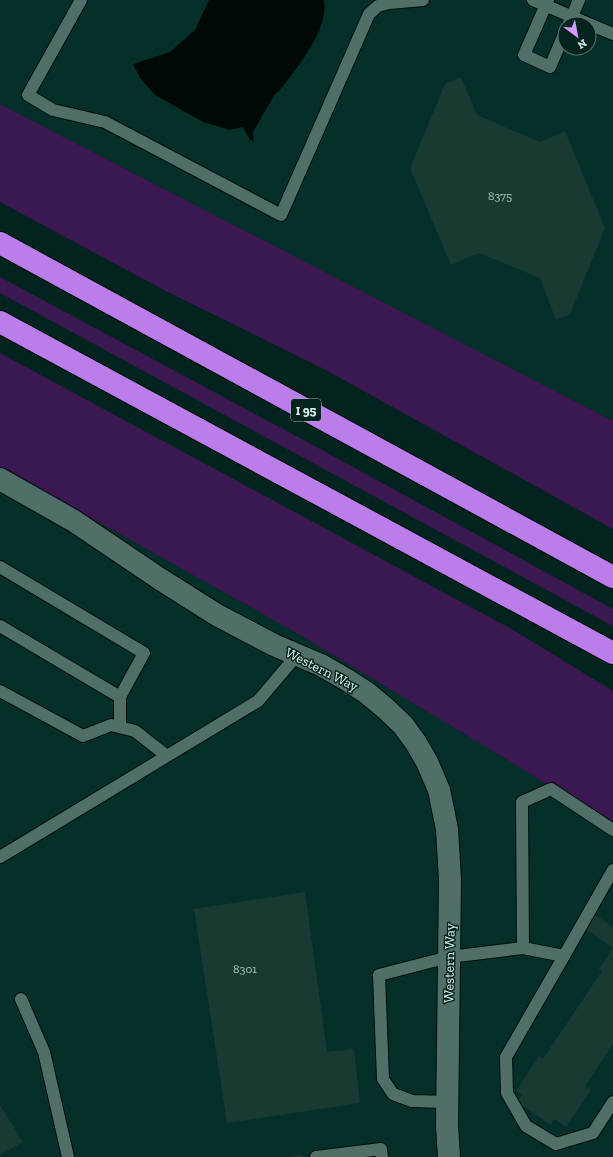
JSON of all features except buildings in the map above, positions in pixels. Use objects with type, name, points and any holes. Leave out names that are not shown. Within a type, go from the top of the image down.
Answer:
[{"type":"highway","name":"I 95","points":[[0,243],[613,576]]},
{"type":"highway","points":[[0,322],[613,653]]},
{"type":"street","name":"Western Way","points":[[0,480],[74,521],[160,579],[217,615],[274,645],[321,665],[347,680],[367,693],[403,725],[416,743],[427,762],[439,790],[447,829],[450,880],[447,1126],[449,1157]]},
{"type":"lane","points":[[81,0],[28,95],[53,110],[105,122],[281,215],[369,14],[378,6],[389,3],[423,0]]},
{"type":"lane","points":[[533,0],[547,3],[565,16]]},
{"type":"lane","points":[[572,16],[579,0]]},
{"type":"lane","points":[[547,3],[524,55],[550,66],[557,50]]},
{"type":"lane","points":[[597,27],[613,34]]},
{"type":"lane","points":[[0,567],[144,653],[120,697],[120,727]]},
{"type":"lane","points":[[0,626],[120,697]]},
{"type":"lane","points":[[0,857],[258,701],[297,655]]},
{"type":"lane","points":[[0,690],[83,736],[110,725],[120,727],[135,731],[167,756]]},
{"type":"lane","points":[[523,948],[522,802],[551,789],[613,830]]},
{"type":"lane","points":[[613,870],[506,1057],[507,1093],[526,1126],[556,1144],[593,1133],[613,1102]]},
{"type":"lane","points":[[448,1102],[412,1101],[393,1094],[383,1079],[379,975],[449,957],[523,948],[564,956]]},
{"type":"lane","points":[[21,998],[44,1052],[64,1156]]},
{"type":"lane","points":[[316,1157],[381,1149],[382,1157]]},
{"type":"shaded area","points":[[0,0],[613,0],[613,421],[0,104]]},
{"type":"shaded area","points":[[209,0],[324,0],[322,24],[317,36],[303,60],[280,90],[275,94],[253,132],[254,142],[250,140],[243,127],[230,130],[203,122],[155,95],[140,78],[133,64],[170,52],[195,30]]},
{"type":"shaded area","points":[[0,104],[613,421],[613,529],[324,369],[164,290],[0,202]]},
{"type":"shaded area","points":[[0,277],[298,437],[613,609],[613,626],[0,293]]},
{"type":"shaded area","points":[[0,353],[515,631],[613,691],[613,828],[529,773],[295,632],[0,467]]},
{"type":"shaded area","points":[[0,467],[295,632],[529,773],[613,828],[613,1157],[0,1157]]}]
